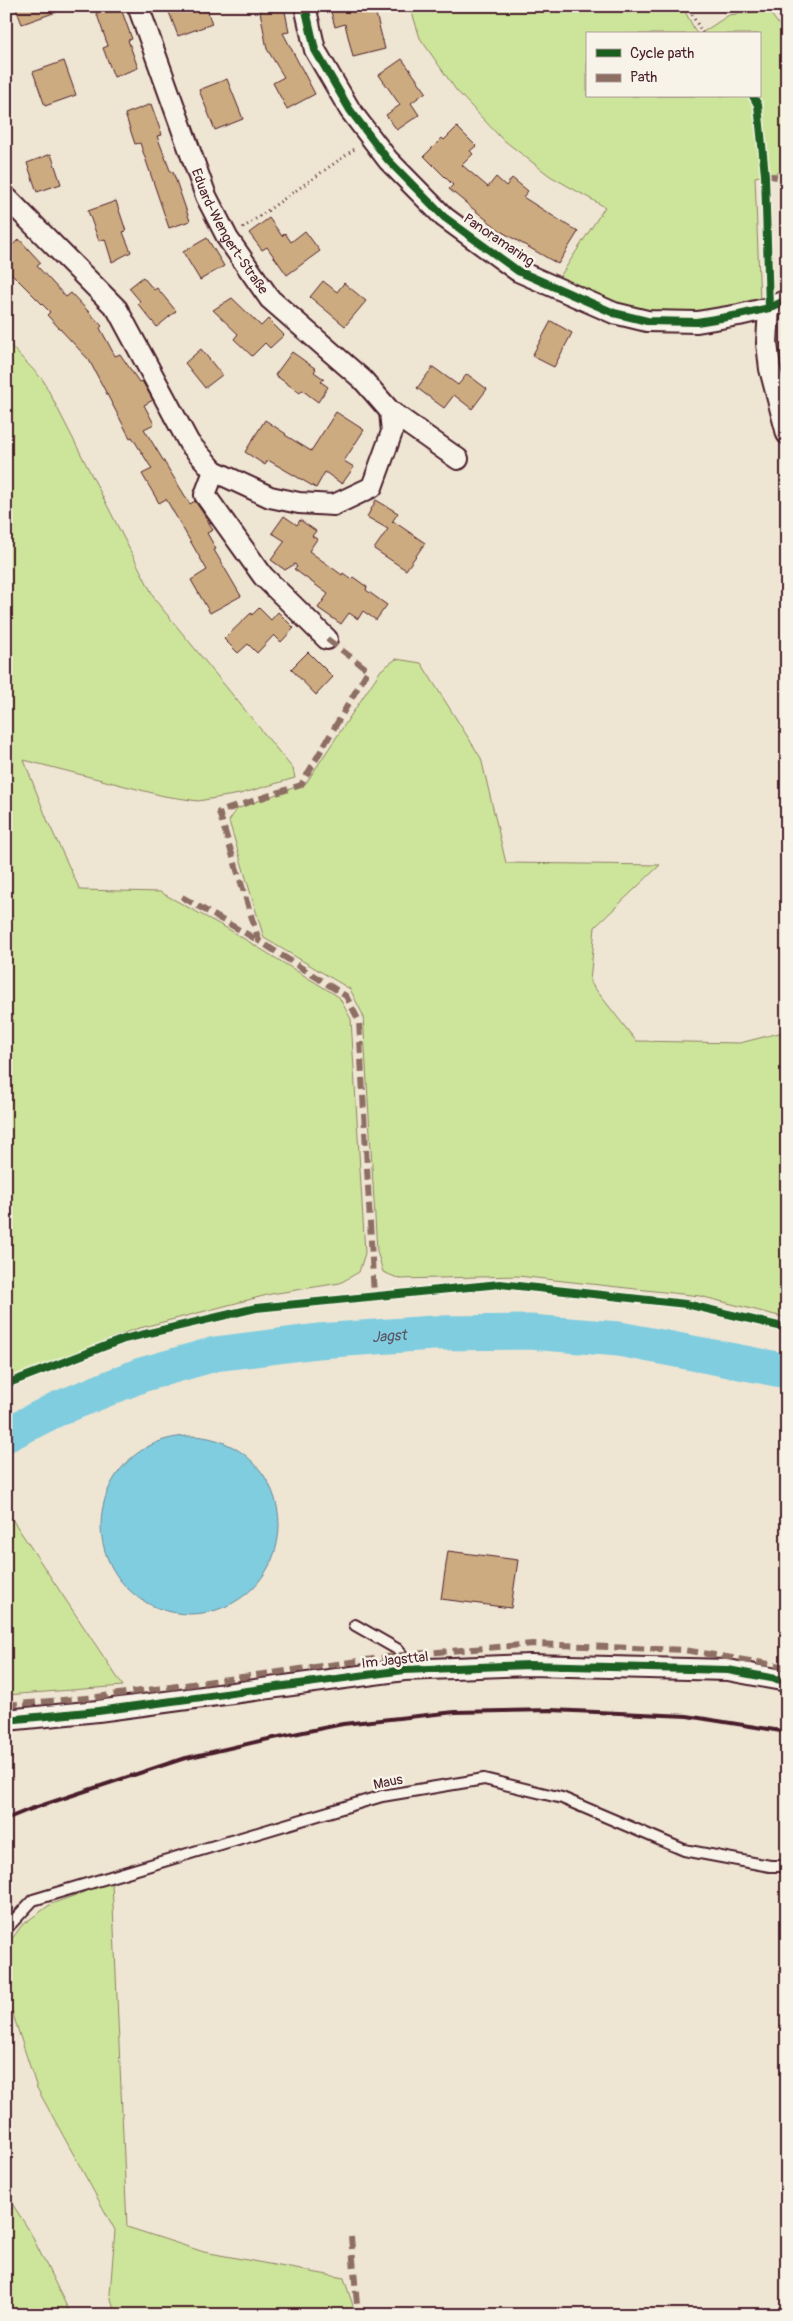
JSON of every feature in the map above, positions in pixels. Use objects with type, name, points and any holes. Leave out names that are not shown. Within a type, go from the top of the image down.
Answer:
[{"type":"street","name":"Eduard-Wengert-Straße","points":[[138,6],[206,196],[228,239],[270,299],[363,380],[390,411],[458,459]]},
{"type":"street","name":"Panoramaring","points":[[305,6],[315,50],[350,110],[388,160],[444,217],[518,271],[614,313],[647,321],[696,322],[778,304]]},
{"type":"street","points":[[6,197],[117,309],[189,443],[214,471],[270,497],[299,503],[334,505],[372,487],[392,432],[390,411]]},
{"type":"street","points":[[778,304],[767,343],[770,369],[787,434]]},
{"type":"street","points":[[214,471],[205,495],[263,576],[327,639]]},
{"type":"street","name":"Im Jagsttal","points":[[6,1720],[98,1711],[404,1670],[530,1665],[728,1670],[787,1681]]},
{"type":"lane","points":[[355,1626],[397,1649],[402,1655],[404,1670]]},
{"type":"lane","name":"Maus","points":[[6,1928],[33,1900],[382,1796],[484,1778],[562,1798],[684,1850],[770,1866],[787,1866]]},
{"type":"path","points":[[687,6],[702,32]]},
{"type":"path","points":[[754,98],[758,104],[778,304]]},
{"type":"path","points":[[228,239],[370,137]]},
{"type":"green space","points":[[410,6],[682,6],[696,32],[586,32],[586,98],[760,98],[760,32],[703,32],[729,15],[768,10],[787,36],[787,171],[755,177],[760,303],[701,313],[657,311],[619,306],[557,281],[605,207],[550,176],[501,138],[456,90],[420,38]]},
{"type":"green space","points":[[6,341],[43,380],[156,601],[293,769],[295,778],[240,794],[198,801],[164,796],[24,760],[48,822],[80,890],[160,892],[228,929],[339,997],[351,1019],[365,1253],[359,1272],[340,1283],[271,1294],[132,1330],[6,1381]]},
{"type":"green space","points":[[396,659],[421,663],[481,758],[506,863],[660,865],[595,927],[590,982],[636,1041],[740,1043],[787,1031],[787,1318],[700,1296],[518,1276],[400,1279],[383,1272],[377,1251],[363,1015],[350,989],[264,938],[229,821],[237,809],[306,783],[381,670]]},
{"type":"green space","points":[[6,1510],[123,1686],[6,1695]]},
{"type":"green space","points":[[112,1882],[127,2227],[204,2252],[344,2278],[356,2315],[115,2315],[110,2294],[115,2230],[37,2088],[6,1993],[6,1947],[22,1925],[51,1904]]},
{"type":"green space","points":[[6,2194],[29,2230],[71,2315],[6,2315]]},
{"type":"water","points":[[190,1436],[224,1443],[239,1451],[253,1462],[264,1476],[272,1491],[279,1525],[272,1559],[264,1574],[253,1588],[239,1599],[224,1607],[190,1614],[156,1607],[141,1599],[127,1588],[116,1574],[108,1559],[101,1525],[108,1491],[116,1476],[127,1462],[141,1451],[156,1443]]},
{"type":"building","points":[[15,6],[65,6],[65,9],[22,24]]},
{"type":"building","points":[[94,6],[120,6],[132,39],[128,40],[138,68],[114,77],[103,48],[108,46]]},
{"type":"building","points":[[186,6],[206,6],[212,24],[178,36],[169,12]]},
{"type":"building","points":[[259,6],[284,6],[289,32],[283,33],[315,94],[287,109],[273,83],[284,77],[267,49]]},
{"type":"building","points":[[339,6],[374,6],[385,49],[353,57],[345,24],[335,27],[330,8]]},
{"type":"building","points":[[402,59],[426,92],[411,103],[419,115],[397,130],[386,115],[400,105],[379,75]]},
{"type":"building","points":[[64,61],[76,95],[45,106],[33,72]]},
{"type":"building","points":[[227,79],[243,119],[215,130],[199,90]]},
{"type":"building","points":[[151,104],[162,135],[157,136],[171,173],[173,172],[190,221],[169,228],[140,143],[135,144],[125,114]]},
{"type":"building","points":[[457,127],[476,146],[470,151],[473,154],[462,165],[488,187],[496,177],[506,186],[512,178],[528,191],[523,197],[578,232],[558,264],[502,232],[472,208],[449,189],[453,185],[424,156],[442,138],[444,140]]},
{"type":"building","points":[[51,154],[61,184],[37,192],[27,163]]},
{"type":"building","points":[[116,201],[126,231],[123,232],[131,252],[112,262],[105,239],[99,241],[88,211]]},
{"type":"building","points":[[269,218],[282,236],[285,233],[291,242],[305,231],[320,251],[287,275],[267,247],[262,250],[249,233]]},
{"type":"building","points":[[207,238],[224,266],[200,280],[183,252]]},
{"type":"building","points":[[19,239],[41,263],[37,266],[66,297],[71,293],[102,326],[100,328],[115,356],[120,354],[139,382],[142,381],[153,400],[144,405],[154,424],[144,429],[190,504],[195,501],[205,516],[213,530],[207,533],[216,549],[214,550],[241,596],[210,613],[191,580],[207,570],[166,499],[159,503],[142,474],[152,469],[132,437],[130,438],[89,360],[47,315],[50,312],[6,268],[6,251]]},
{"type":"building","points":[[143,277],[154,290],[157,288],[176,311],[157,327],[138,304],[140,301],[129,288]]},
{"type":"building","points":[[323,281],[337,292],[344,283],[366,301],[345,326],[310,297]]},
{"type":"building","points":[[232,298],[261,326],[268,319],[284,335],[270,348],[265,343],[252,356],[234,339],[238,334],[213,310]]},
{"type":"building","points":[[551,321],[572,333],[554,367],[532,356]]},
{"type":"building","points":[[201,349],[222,375],[205,388],[185,363]]},
{"type":"building","points":[[292,352],[316,369],[314,372],[324,379],[321,382],[328,387],[318,402],[302,390],[300,393],[275,375]]},
{"type":"building","points":[[433,367],[458,385],[467,374],[487,389],[472,409],[454,395],[444,408],[417,388]]},
{"type":"building","points":[[336,412],[364,430],[344,461],[354,467],[342,484],[325,472],[316,488],[268,460],[265,465],[245,452],[265,420],[311,451]]},
{"type":"building","points":[[376,500],[398,513],[392,522],[425,543],[406,570],[374,549],[388,529],[367,517]]},
{"type":"building","points":[[284,516],[297,525],[300,520],[316,531],[312,536],[317,539],[309,551],[342,575],[343,573],[351,579],[353,577],[367,587],[366,590],[387,605],[376,620],[363,611],[358,619],[349,613],[341,624],[318,608],[328,594],[294,569],[297,567],[295,564],[285,570],[271,560],[285,541],[272,533]]},
{"type":"building","points":[[259,608],[271,620],[278,612],[294,628],[281,642],[274,635],[257,653],[248,644],[238,653],[224,639],[251,613],[252,615]]},
{"type":"building","points":[[308,652],[333,677],[316,695],[291,669]]},
{"type":"building","points":[[448,1551],[518,1560],[511,1608],[441,1599]]},
{"type":"waterway","name":"Jagst","points":[[6,1435],[55,1410],[141,1375],[215,1354],[318,1341],[433,1333],[530,1332],[619,1339],[787,1371]]},
{"type":"railway","points":[[6,1819],[182,1759],[343,1724],[455,1712],[551,1710],[687,1716],[787,1732]]},
{"type":"marked path","points":[[765,175],[787,179]]},
{"type":"marked path","points":[[327,639],[368,670],[301,785],[219,812],[259,941],[346,996],[359,1021],[374,1296]]},
{"type":"marked path","points":[[182,897],[259,941]]},
{"type":"marked path","points":[[6,1705],[97,1697],[402,1655],[533,1644],[684,1650],[787,1667]]},
{"type":"marked path","points":[[351,2237],[358,2315]]},
{"type":"cycle path","points":[[305,6],[315,50],[350,110],[388,160],[444,217],[518,271],[614,313],[647,321],[697,322],[769,308],[787,300]]},
{"type":"cycle path","points":[[754,98],[758,105],[765,175],[769,308]]},
{"type":"cycle path","points":[[6,1384],[124,1339],[256,1308],[500,1284],[686,1304],[787,1328]]},
{"type":"cycle path","points":[[6,1720],[98,1711],[404,1670],[530,1665],[728,1670],[787,1681]]}]
